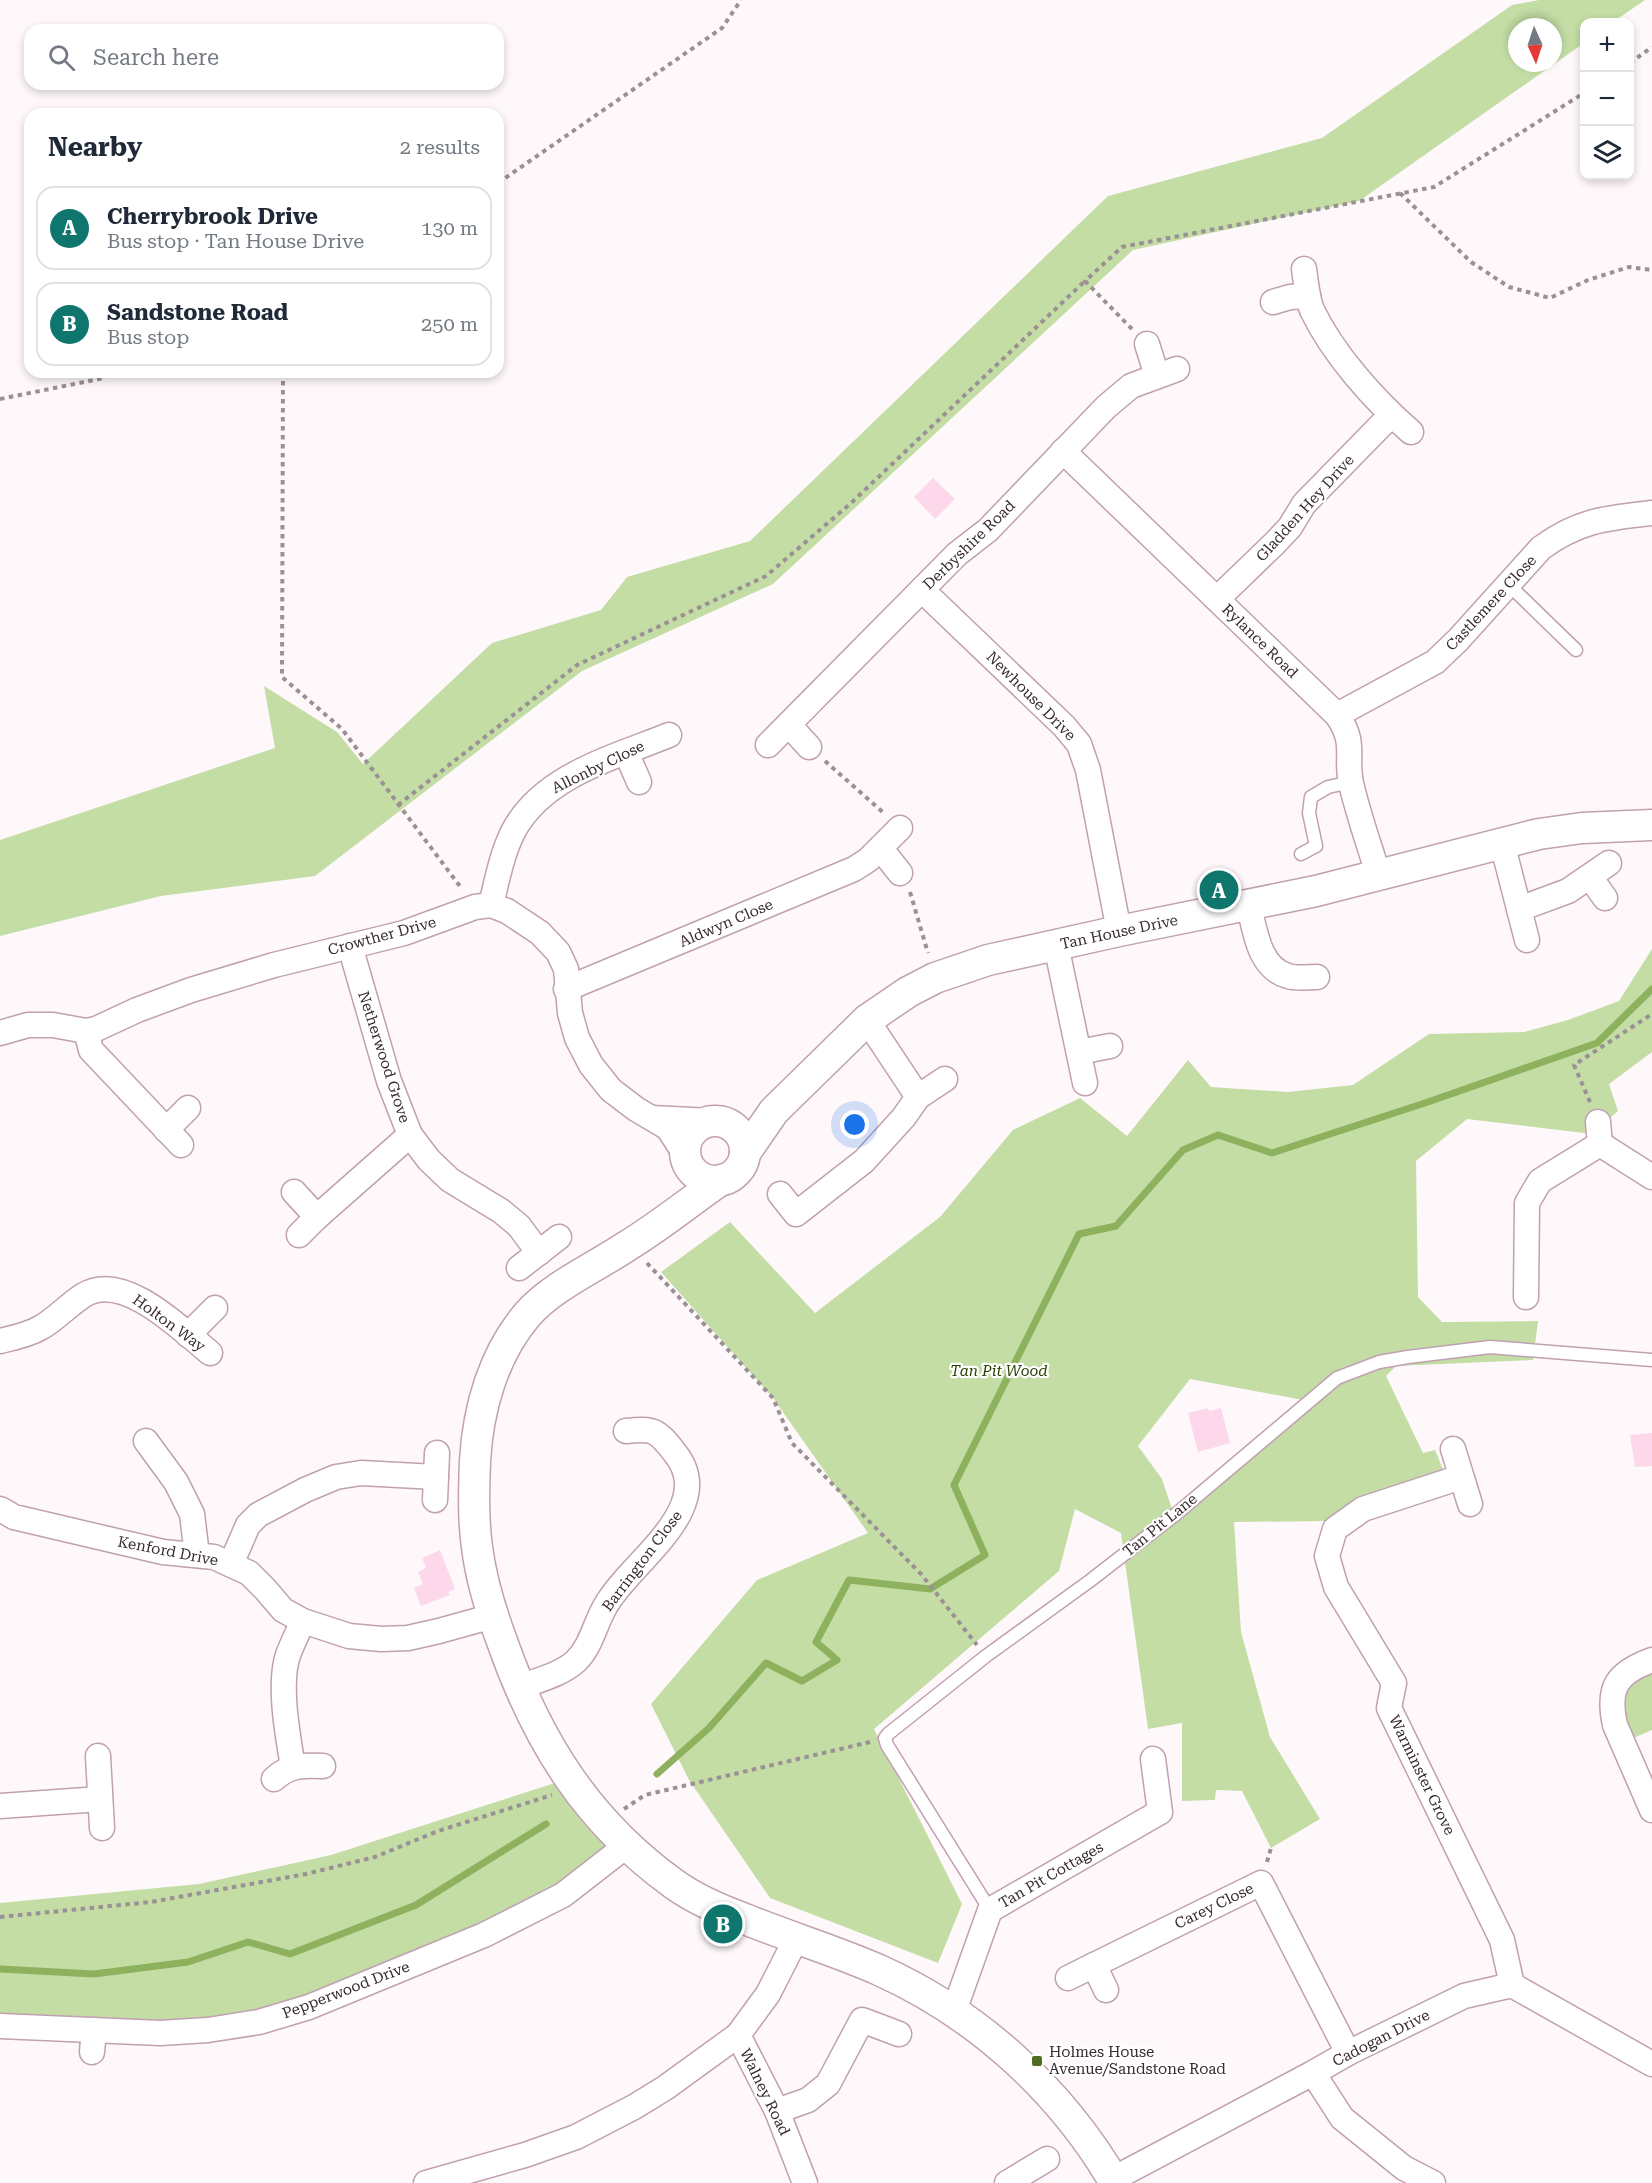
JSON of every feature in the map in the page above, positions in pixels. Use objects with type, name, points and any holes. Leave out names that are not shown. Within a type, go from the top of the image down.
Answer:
[{"type":"street","points":[[1304,269],[1312,309],[1343,359],[1370,393],[1411,432]]},
{"type":"street","points":[[1273,302],[1290,297],[1308,296]]},
{"type":"street","name":"Derbyshire Road","points":[[768,745],[957,554],[988,530],[1114,400],[1131,386],[1167,372],[1147,344]]},
{"type":"street","name":"Gladden Hey Drive","points":[[1217,599],[1275,543],[1290,527],[1304,504],[1391,415]]},
{"type":"street","name":"Rylance Road","points":[[1063,451],[1337,715],[1345,726],[1349,741],[1351,782],[1378,874]]},
{"type":"street","name":"Castlemere Close","points":[[1337,715],[1435,662],[1542,548],[1565,532],[1596,520],[1652,513]]},
{"type":"street","name":"Newhouse Drive","points":[[922,590],[1079,744],[1088,770],[1119,931]]},
{"type":"street","points":[[789,725],[809,747]]},
{"type":"street","name":"Allonby Close","points":[[483,906],[514,832],[534,802],[551,788],[590,767],[669,735]]},
{"type":"street","points":[[626,752],[639,782]]},
{"type":"street","name":"Tan House Drive","points":[[745,1153],[774,1111],[867,1020],[908,992],[936,978],[988,960],[1316,891],[1539,834],[1582,828],[1652,825]]},
{"type":"street","name":"Aldwyn Close","points":[[566,989],[854,869],[881,849],[900,828]]},
{"type":"street","points":[[1502,843],[1527,940]]},
{"type":"street","points":[[881,849],[900,873]]},
{"type":"street","points":[[1519,909],[1568,891],[1599,870],[1605,898]]},
{"type":"street","points":[[483,906],[507,911],[540,933],[558,952],[566,969],[566,989],[577,1038],[591,1065],[611,1090],[636,1109],[668,1128],[693,1172],[701,1178],[711,1181],[721,1180],[738,1171],[745,1153],[745,1144],[736,1129],[716,1121],[652,1118]]},
{"type":"street","name":"Crowther Drive","points":[[86,1031],[191,990],[274,965],[414,930],[483,906]]},
{"type":"street","points":[[1249,906],[1260,950],[1268,963],[1275,983],[1291,977],[1317,977]]},
{"type":"street","points":[[1056,945],[1085,1083]]},
{"type":"street","name":"Netherwood Grove","points":[[350,946],[389,1081],[410,1135],[429,1160],[450,1180],[501,1211],[519,1226],[539,1253]]},
{"type":"street","points":[[867,1020],[918,1097]]},
{"type":"street","points":[[0,1033],[28,1025],[53,1025],[86,1031],[91,1050],[174,1138],[188,1108]]},
{"type":"street","points":[[1080,1052],[1110,1046]]},
{"type":"street","points":[[780,1194],[796,1214],[864,1161],[904,1117],[918,1097],[945,1079]]},
{"type":"street","points":[[678,1209],[686,1145],[694,1129],[716,1121],[774,1111]]},
{"type":"street","points":[[1526,1297],[1527,1203],[1540,1180],[1599,1133],[1652,1177]]},
{"type":"street","points":[[298,1235],[410,1135]]},
{"type":"street","points":[[721,1180],[630,1245],[543,1299],[527,1315],[511,1338],[492,1374],[476,1448],[473,1498],[477,1548],[493,1616],[518,1688],[539,1730],[576,1788],[626,1846],[678,1887],[713,1907],[879,1971],[954,2011],[1005,2052],[1048,2091],[1084,2135],[1114,2181]]},
{"type":"street","points":[[294,1192],[317,1217]]},
{"type":"street","points":[[519,1268],[559,1237]]},
{"type":"street","name":"Holton Way","points":[[0,1341],[40,1328],[85,1294],[97,1289],[118,1289],[136,1296],[210,1353]]},
{"type":"street","points":[[188,1335],[215,1308]]},
{"type":"street","name":"Barrington Close","points":[[518,1688],[561,1671],[575,1662],[586,1649],[606,1605],[629,1574],[650,1554],[673,1525],[684,1506],[688,1485],[681,1461],[662,1437],[648,1429],[626,1431]]},
{"type":"street","points":[[146,1442],[176,1482],[192,1514],[197,1555]]},
{"type":"street","points":[[1453,1449],[1470,1504]]},
{"type":"street","points":[[231,1564],[248,1525],[258,1515],[305,1490],[336,1477],[361,1473],[436,1489],[437,1453]]},
{"type":"street","name":"Warminster Grove","points":[[1461,1477],[1363,1509],[1335,1529],[1327,1556],[1336,1587],[1394,1683],[1389,1708],[1502,1940],[1512,1985]]},
{"type":"street","name":"Kenford Drive","points":[[0,1509],[14,1517],[163,1552],[214,1557],[249,1573],[283,1610],[303,1621],[349,1636],[381,1639],[408,1638],[493,1616]]},
{"type":"street","points":[[303,1621],[287,1657],[284,1682],[286,1716],[283,1773],[323,1766]]},
{"type":"street","points":[[1652,1660],[1640,1664],[1614,1686],[1612,1710],[1615,1725],[1652,1810]]},
{"type":"street","points":[[98,1756],[102,1828]]},
{"type":"street","name":"Tan Pit Cottages","points":[[954,2011],[990,1910],[1160,1812],[1154,1759]]},
{"type":"street","points":[[0,1806],[100,1799]]},
{"type":"street","name":"Pepperwood Drive","points":[[0,2026],[93,2041],[208,2030],[259,2022],[309,2007],[484,1935],[563,1895],[626,1846]]},
{"type":"street","name":"Carey Close","points":[[1068,1978],[1261,1883],[1347,2053]]},
{"type":"street","points":[[426,2183],[525,2155],[576,2137],[665,2088],[738,2035],[768,1994],[796,1939]]},
{"type":"street","points":[[1094,1965],[1106,1990]]},
{"type":"street","points":[[1512,1985],[1652,2064]]},
{"type":"street","name":"Cadogan Drive","points":[[1114,2181],[1347,2053],[1464,1996],[1512,1985]]},
{"type":"street","points":[[777,2110],[808,2100],[828,2084],[862,2020],[899,2034]]},
{"type":"street","name":"Walney Road","points":[[738,2035],[777,2110],[804,2183]]},
{"type":"street","points":[[1313,2073],[1342,2118],[1399,2176],[1433,2183]]},
{"type":"street","points":[[1009,2182],[1047,2159]]},
{"type":"lane","points":[[1509,585],[1576,650]]},
{"type":"lane","points":[[1300,854],[1316,846],[1309,813],[1311,797],[1328,787],[1351,782]]},
{"type":"lane","name":"Tan Pit Lane","points":[[885,1738],[986,1656],[1091,1580],[1176,1514],[1337,1378],[1379,1362],[1491,1347],[1652,1360]]},
{"type":"lane","points":[[885,1738],[887,1745],[990,1910]]},
{"type":"path","points":[[504,179],[722,28],[741,0]]},
{"type":"path","points":[[1634,60],[1652,47]]},
{"type":"path","points":[[398,805],[577,665],[766,576],[849,504],[1122,247],[1434,187],[1580,96]]},
{"type":"path","points":[[1400,193],[1471,262],[1509,287],[1550,298],[1588,280],[1629,267],[1652,270]]},
{"type":"path","points":[[1085,281],[1147,344]]},
{"type":"path","points":[[0,399],[102,378]]},
{"type":"path","points":[[283,378],[282,677],[342,729],[398,805],[483,906]]},
{"type":"path","points":[[809,747],[900,828]]},
{"type":"path","points":[[900,873],[906,880],[936,978]]},
{"type":"path","points":[[1599,1133],[1574,1065],[1652,1014]]},
{"type":"path","points":[[630,1245],[773,1398],[792,1443],[924,1578],[986,1656]]},
{"type":"path","points":[[604,1823],[645,1795],[885,1738]]},
{"type":"path","points":[[0,1917],[151,1902],[306,1874],[375,1857],[438,1831],[576,1788]]},
{"type":"green space","points":[[1539,0],[1645,0],[1619,18],[1580,18],[1580,46],[1562,58],[1562,18],[1508,18],[1508,72],[1543,72],[1359,201],[1133,250],[773,584],[582,671],[315,876],[161,896],[0,936],[0,840],[275,748],[264,686],[337,732],[363,764],[492,643],[601,610],[627,577],[750,541],[1108,196],[1322,138],[1512,5]]},
{"type":"green space","name":"Tan Pit Wood","points":[[1652,949],[1652,1052],[1609,1084],[1618,1111],[1592,1134],[1467,1119],[1416,1161],[1418,1297],[1442,1322],[1538,1321],[1533,1360],[1396,1366],[1386,1376],[1423,1453],[1435,1450],[1445,1474],[1332,1521],[1234,1522],[1241,1632],[1270,1737],[1320,1819],[1271,1848],[1242,1791],[1216,1790],[1215,1800],[1182,1801],[1182,1723],[1148,1729],[1121,1533],[1075,1509],[1059,1571],[874,1729],[962,1904],[938,1963],[770,1898],[689,1780],[651,1704],[757,1580],[868,1533],[773,1398],[661,1272],[730,1222],[815,1313],[940,1217],[1013,1130],[1080,1098],[1127,1136],[1188,1060],[1211,1087],[1288,1092],[1353,1085],[1429,1034],[1524,1032],[1568,1020],[1619,1001]],"holes":[[[1190,1379],[1309,1401],[1176,1521],[1162,1479],[1138,1446]]]},
{"type":"green space","points":[[1652,1660],[1652,1730],[1622,1743],[1612,1710],[1640,1664]]},
{"type":"green space","points":[[555,1783],[576,1787],[605,1847],[591,1862],[556,1885],[482,1922],[290,2001],[208,2021],[154,2022],[0,2017],[0,1903],[199,1884],[331,1855]]},
{"type":"building","points":[[933,478],[955,499],[935,519],[914,497]]},
{"type":"building","points":[[1208,1408],[1209,1411],[1221,1408],[1230,1443],[1198,1452],[1188,1413]]},
{"type":"building","points":[[1652,1433],[1652,1466],[1635,1467],[1630,1435]]},
{"type":"building","points":[[440,1550],[455,1589],[448,1592],[450,1595],[421,1606],[414,1588],[423,1584],[418,1572],[426,1568],[422,1558]]},
{"type":"waterway","points":[[657,1774],[709,1728],[766,1663],[802,1681],[837,1660],[816,1642],[849,1580],[930,1589],[985,1555],[954,1485],[1079,1234],[1116,1226],[1183,1150],[1218,1135],[1272,1153],[1428,1102],[1597,1043],[1652,989]]},
{"type":"waterway","points":[[0,1969],[94,1974],[188,1962],[248,1942],[290,1954],[416,1905],[546,1824]]},
{"type":"place","name":"Cherrybrook Drive","points":[[1219,890]]},
{"type":"place","name":"Sandstone Road","points":[[723,1924]]},
{"type":"place","name":"Holmes House Avenue/Sandstone Road","points":[[1037,2061]]}]
